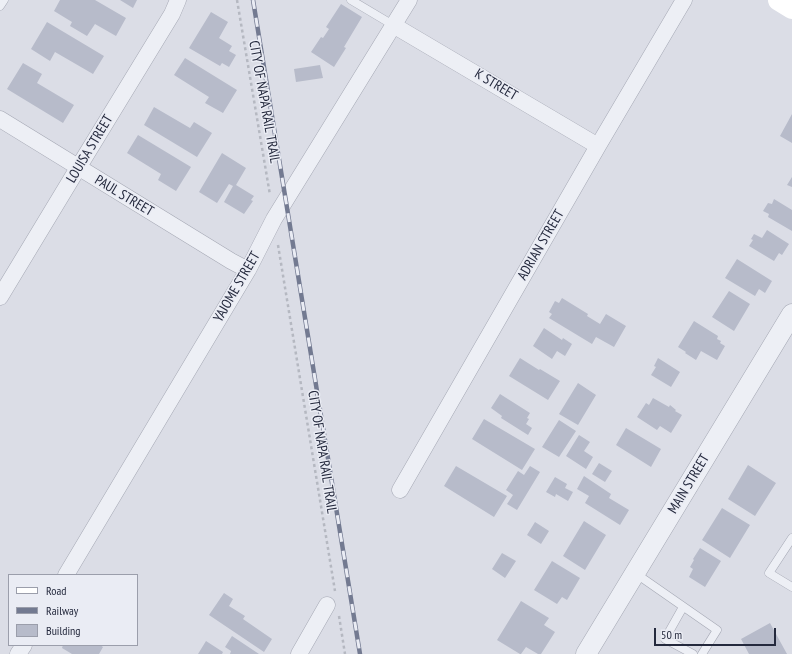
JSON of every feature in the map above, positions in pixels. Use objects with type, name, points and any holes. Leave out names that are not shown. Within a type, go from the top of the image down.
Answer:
[{"type":"main road","points":[[779,0],[792,8]]},
{"type":"street","name":"LOUISA STREET","points":[[0,298],[172,14],[178,0]]},
{"type":"street","name":"YAJOME STREET","points":[[67,574],[248,270],[274,219],[409,0]]},
{"type":"street","name":"ADRIAN STREET","points":[[400,490],[684,0]]},
{"type":"street","name":"K STREET","points":[[393,25],[598,146]]},
{"type":"street","name":"PAUL STREET","points":[[0,120],[248,270]]},
{"type":"street","name":"MAIN STREET","points":[[586,654],[792,314]]},
{"type":"street","points":[[299,654],[333,604]]},
{"type":"lane","points":[[0,6],[4,0]]},
{"type":"lane","points":[[351,0],[393,25]]},
{"type":"lane","points":[[792,538],[769,573],[792,587]]},
{"type":"lane","points":[[635,574],[717,630],[702,654]]},
{"type":"lane","points":[[683,607],[665,639],[693,654]]},
{"type":"path","name":"CITY OF NAPA RAIL TRAIL","points":[[237,0],[271,201]]},
{"type":"path","name":"CITY OF NAPA RAIL TRAIL","points":[[280,254],[333,604],[345,654]]},
{"type":"building","points":[[60,0],[95,0],[126,18],[116,36],[95,24],[87,36],[70,26],[72,22],[54,11]]},
{"type":"building","points":[[120,0],[137,0],[133,8]]},
{"type":"building","points":[[341,4],[362,17],[334,67],[311,52],[321,37],[323,38],[329,29],[326,27]]},
{"type":"building","points":[[211,12],[228,22],[219,38],[232,46],[229,51],[236,55],[229,67],[222,63],[220,66],[189,48]]},
{"type":"building","points":[[47,22],[104,56],[93,74],[55,52],[50,61],[31,49]]},
{"type":"building","points":[[185,58],[237,90],[223,113],[205,103],[209,97],[174,75]]},
{"type":"building","points":[[23,63],[42,74],[37,83],[74,105],[63,123],[7,89]]},
{"type":"building","points":[[320,65],[323,78],[296,82],[294,69]]},
{"type":"building","points":[[154,107],[190,128],[194,122],[212,133],[197,157],[144,125]]},
{"type":"building","points":[[792,114],[792,143],[780,136]]},
{"type":"building","points":[[138,135],[191,167],[176,191],[158,180],[161,174],[127,153]]},
{"type":"building","points":[[222,153],[246,168],[236,185],[254,196],[251,200],[253,201],[244,214],[224,202],[233,186],[229,184],[217,203],[199,192]]},
{"type":"building","points":[[792,177],[792,187],[787,185]]},
{"type":"building","points":[[774,199],[792,210],[792,231],[768,217],[769,214],[763,211],[768,203],[772,204]]},
{"type":"building","points":[[767,230],[789,244],[782,255],[779,253],[774,261],[749,246],[753,240],[751,239],[754,234],[762,238]]},
{"type":"building","points":[[737,259],[772,281],[765,293],[759,289],[755,296],[725,278]]},
{"type":"building","points":[[729,291],[750,304],[734,331],[712,317]]},
{"type":"building","points":[[562,298],[588,314],[587,316],[600,324],[606,314],[626,326],[614,347],[596,337],[592,344],[549,318],[552,314],[549,312],[555,301],[559,303]]},
{"type":"building","points":[[694,321],[718,336],[717,339],[725,346],[717,360],[701,351],[696,360],[678,347]]},
{"type":"building","points":[[544,328],[562,340],[563,338],[572,344],[565,356],[557,351],[552,359],[533,346]]},
{"type":"building","points":[[520,358],[560,381],[548,400],[509,376]]},
{"type":"building","points":[[658,358],[680,372],[671,387],[651,375],[656,367],[654,366]]},
{"type":"building","points":[[578,383],[596,395],[578,425],[559,414]]},
{"type":"building","points":[[500,394],[530,413],[526,424],[532,428],[528,435],[501,418],[502,416],[491,408]]},
{"type":"building","points":[[653,398],[669,407],[670,405],[676,410],[675,411],[682,415],[671,433],[660,426],[657,430],[637,417],[646,403],[649,405]]},
{"type":"building","points":[[484,419],[535,449],[522,470],[472,439]]},
{"type":"building","points":[[559,420],[576,431],[559,457],[542,447]]},
{"type":"building","points":[[626,428],[661,449],[651,467],[616,445]]},
{"type":"building","points":[[579,435],[590,442],[584,451],[593,457],[586,469],[566,456]]},
{"type":"building","points":[[599,463],[612,471],[605,482],[592,474]]},
{"type":"building","points":[[748,465],[776,483],[755,516],[728,499]]},
{"type":"building","points":[[456,466],[507,496],[494,517],[444,486]]},
{"type":"building","points":[[530,466],[540,472],[517,510],[507,504],[513,495],[506,490],[518,471],[524,475]]},
{"type":"building","points":[[584,476],[611,494],[609,498],[629,510],[620,525],[585,503],[589,496],[577,489]]},
{"type":"building","points":[[555,477],[567,484],[565,488],[573,492],[568,501],[556,494],[555,497],[546,492]]},
{"type":"building","points":[[722,508],[750,525],[730,558],[702,540]]},
{"type":"building","points":[[584,521],[606,535],[585,570],[563,556]]},
{"type":"building","points":[[535,522],[549,531],[541,544],[527,535]]},
{"type":"building","points":[[700,548],[721,561],[705,587],[689,577],[693,569],[690,567],[694,560],[693,559]]},
{"type":"building","points":[[502,553],[516,561],[505,578],[492,569]]},
{"type":"building","points":[[552,561],[580,578],[567,600],[562,597],[557,604],[534,590]]},
{"type":"building","points":[[224,593],[233,599],[229,606],[245,616],[243,619],[272,639],[264,652],[209,615]]},
{"type":"building","points":[[521,601],[549,618],[544,625],[555,632],[541,654],[538,654],[526,647],[520,654],[497,640]]},
{"type":"building","points":[[770,623],[787,654],[749,654],[741,639]]},
{"type":"building","points":[[232,636],[259,654],[230,654],[231,651],[225,647]]},
{"type":"building","points":[[206,641],[223,652],[222,654],[198,654]]},
{"type":"building","points":[[63,646],[103,647],[99,654],[72,654],[62,648]]},
{"type":"railway","points":[[253,0],[360,654]]}]
